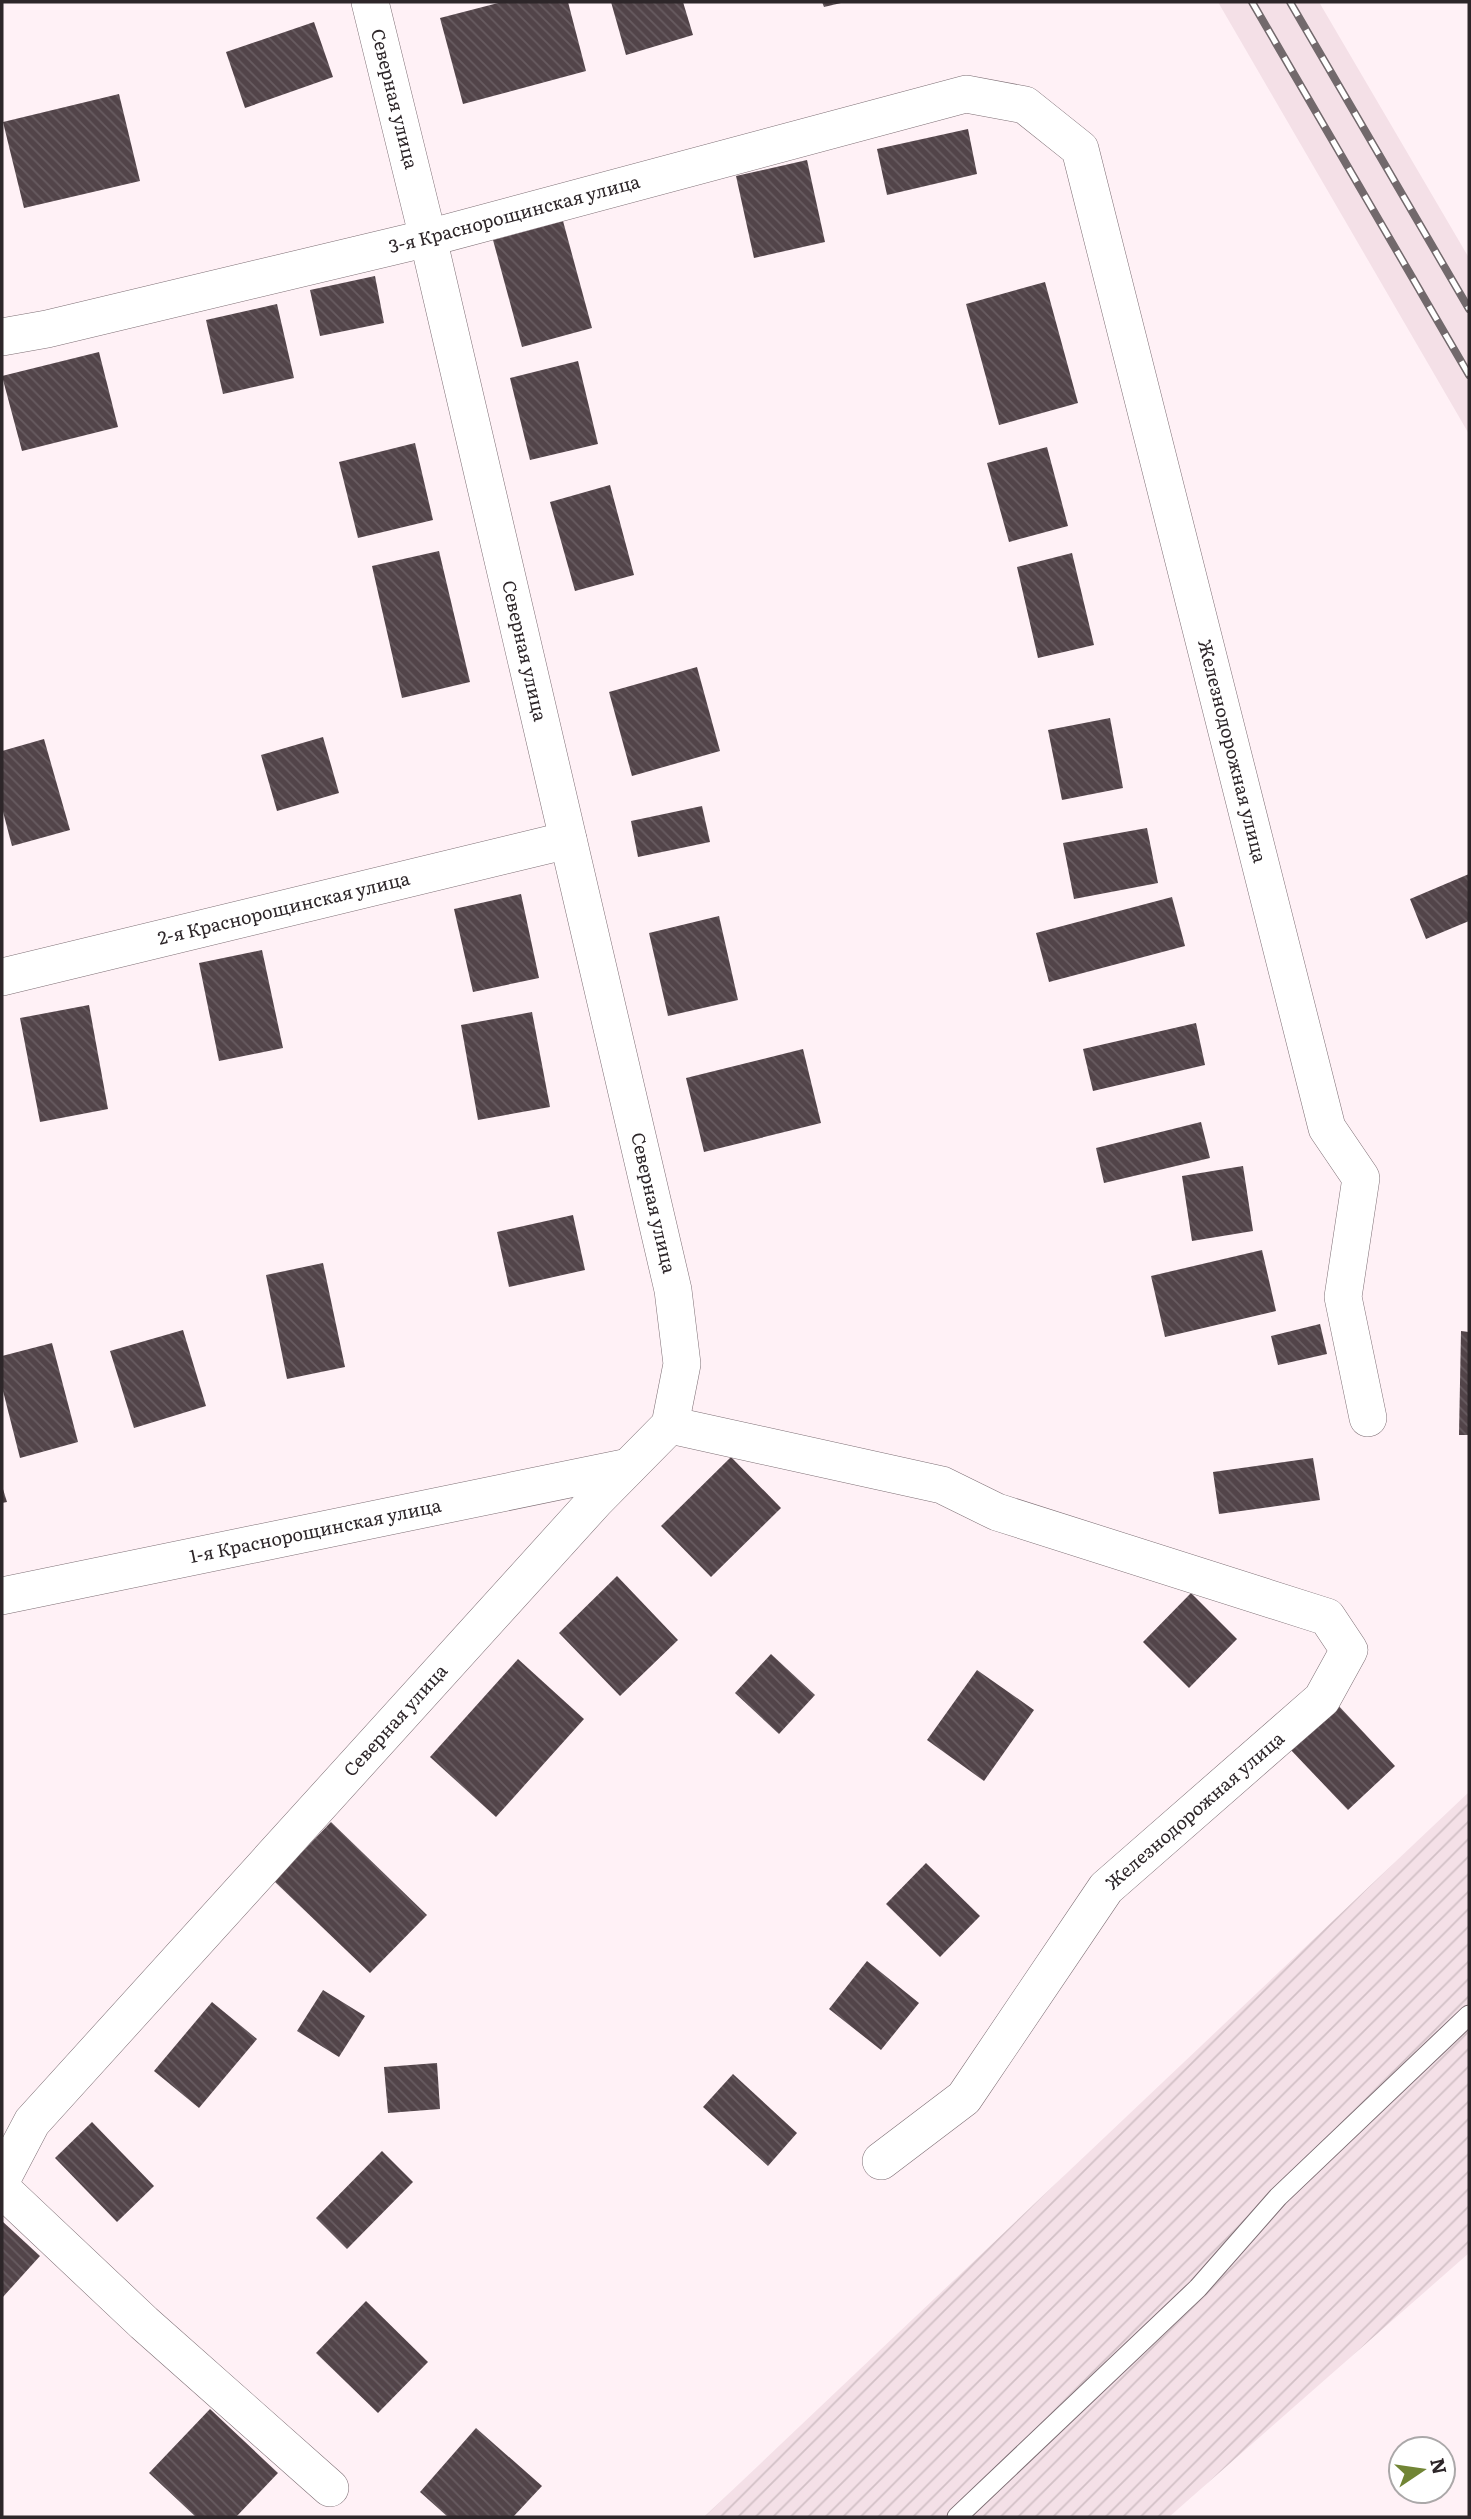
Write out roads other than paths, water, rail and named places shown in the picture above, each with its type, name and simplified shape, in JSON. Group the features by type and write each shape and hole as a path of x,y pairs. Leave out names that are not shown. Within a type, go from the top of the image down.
{"street":[{"name":"Северная улица","path":"2,2179 11,2135 32,2122 585,1511 670,1425 682,1364 673,1290 428,238 370,2"},
{"name":"3-я Краснорощинская улица","path":"2,337 47,329 428,238 965,94 1025,105"},
{"name":"Железнодорожная улица","path":"1025,105 1080,149 1327,1128 1361,1178 1343,1297 1368,1418"},
{"name":"2-я Краснорощинская улица","path":"2,977 568,840"},
{"name":"Железнодорожная улица","path":"670,1425 942,1485 997,1512 1327,1617 1349,1650 1322,1699 1106,1888 964,2098 881,2161"},
{"name":"1-я Краснорощинская улица","path":"2,1596 628,1466"},
{"path":"2,2189 144,2323 330,2488"}],"lane":[{"path":"957,2517 1198,2288 1278,2197 1468,2020"}],"railway":[{"path":"1252,2 1469,375"},
{"path":"1290,2 1469,309"}]}
